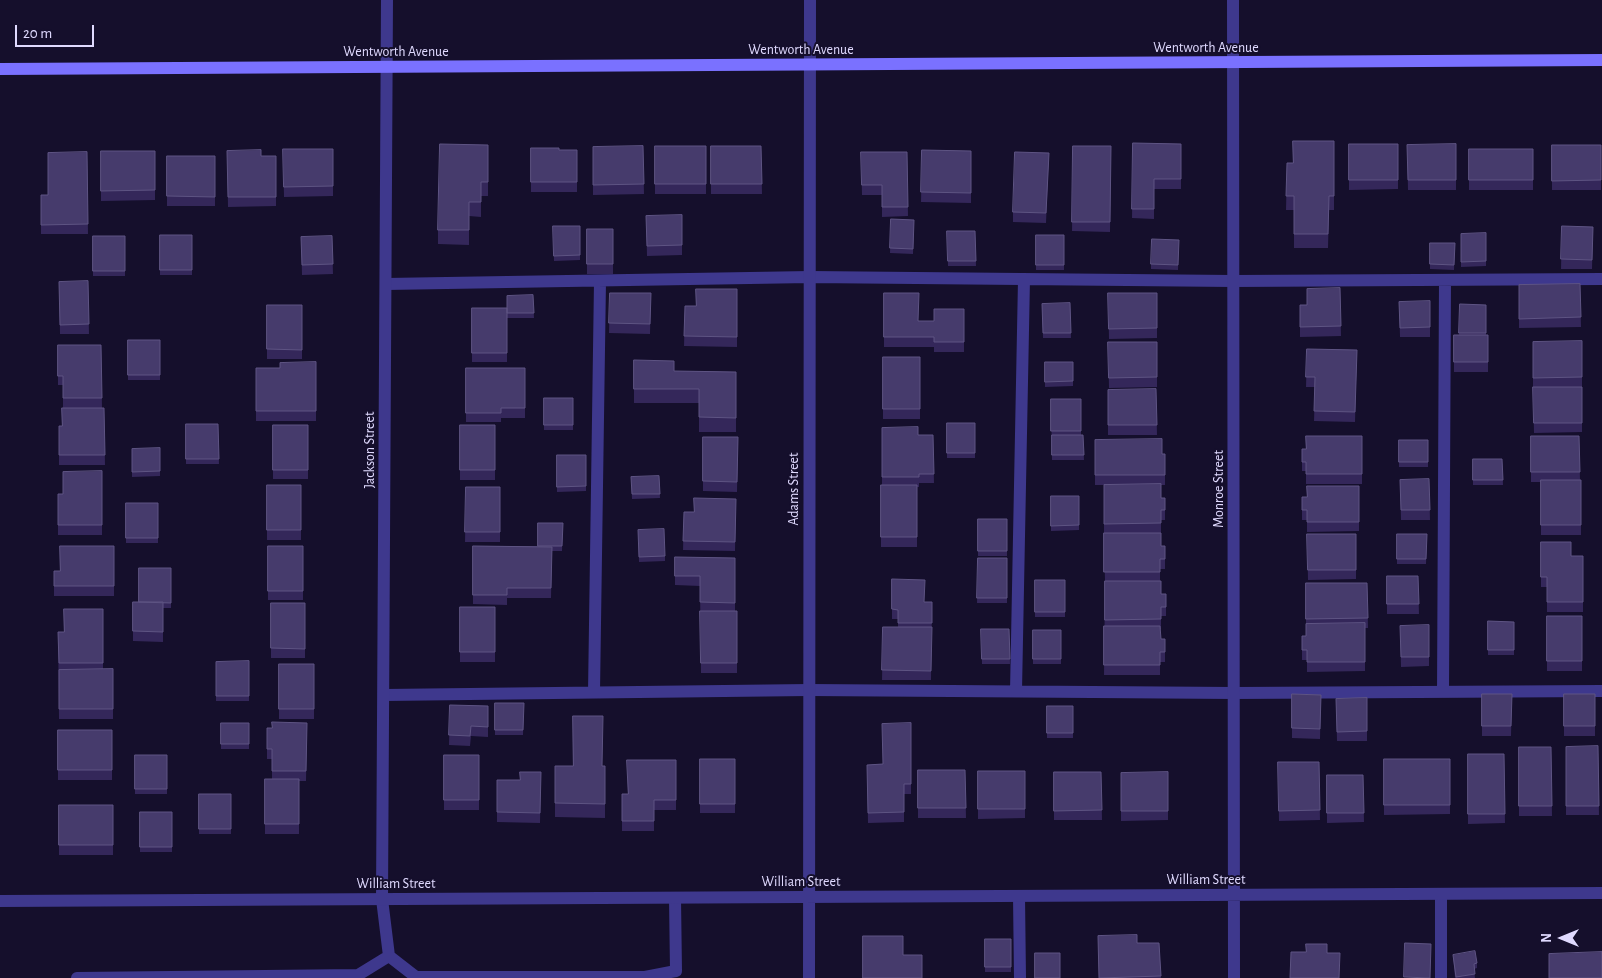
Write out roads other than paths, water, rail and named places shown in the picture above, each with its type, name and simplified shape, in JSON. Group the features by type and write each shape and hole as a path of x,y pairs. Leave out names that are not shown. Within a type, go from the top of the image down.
{"street":[{"name":"Jackson Street","path":"387,0 382,899 389,956"},
{"name":"Adams Street","path":"809,978 810,0"},
{"name":"Monroe Street","path":"1233,0 1234,978"},
{"name":"Wentworth Avenue","path":"0,70 1602,60"},
{"path":"386,284 810,277 1233,281 1602,279"},
{"path":"1016,692 1024,280"},
{"path":"1444,692 1445,280"},
{"path":"594,692 600,281"},
{"path":"384,695 808,690 1234,693 1602,691"},
{"name":"William Street","path":"0,901 1602,893"},
{"path":"1441,894 1441,978"},
{"path":"1019,896 1020,978"},
{"path":"78,978 358,975 389,956 416,977 645,977 676,971 675,898"}]}
